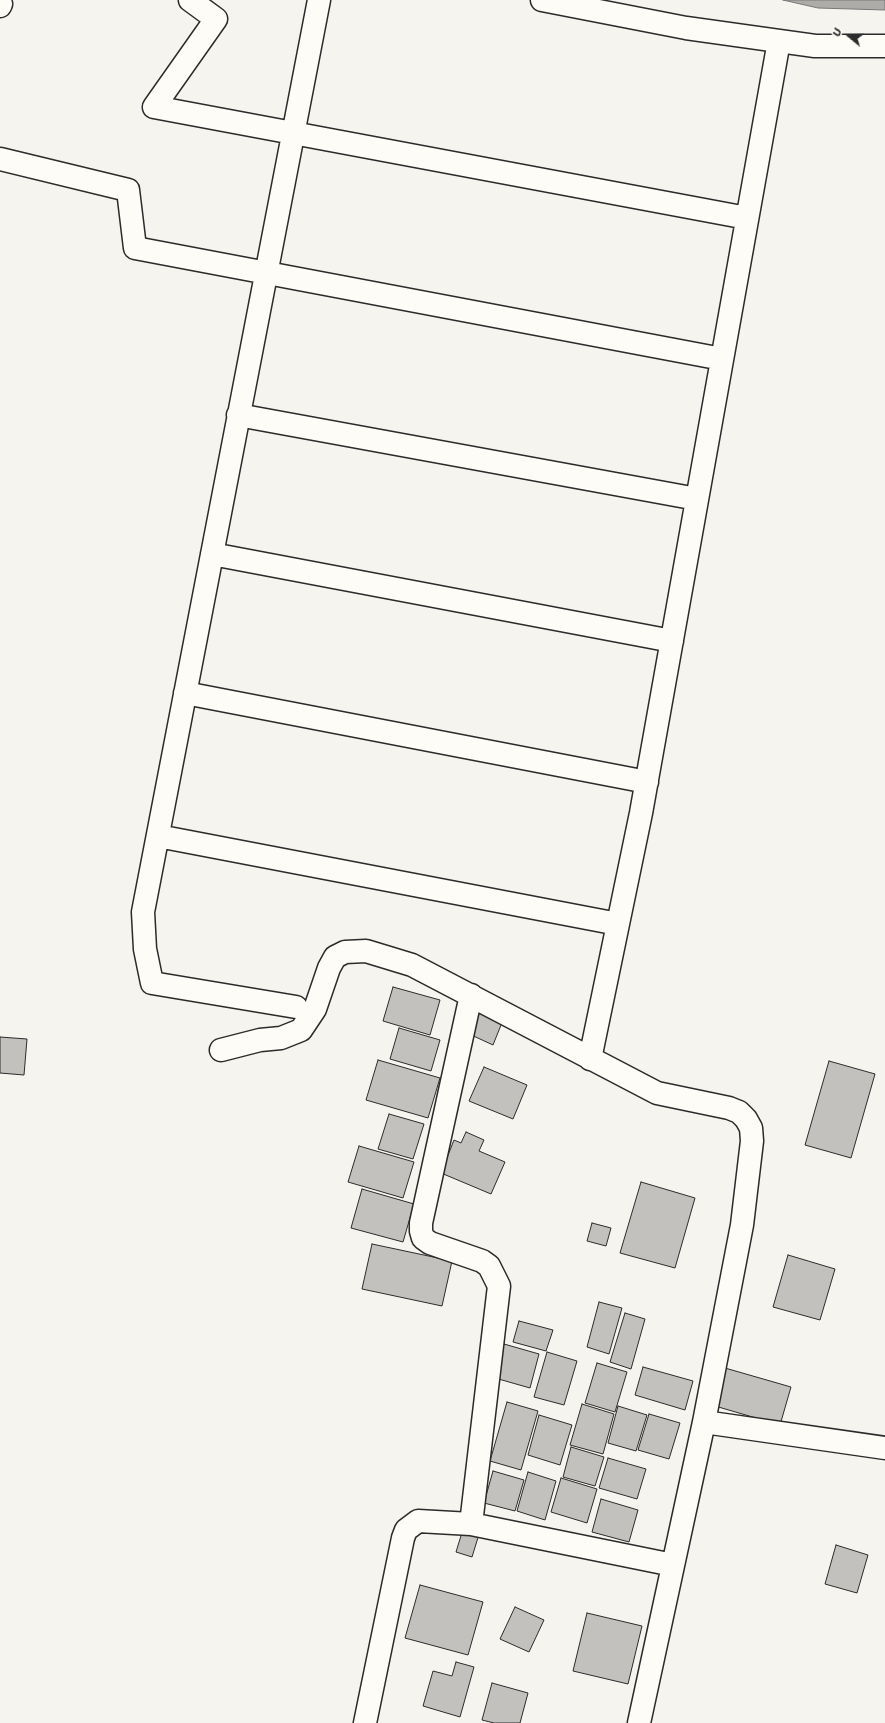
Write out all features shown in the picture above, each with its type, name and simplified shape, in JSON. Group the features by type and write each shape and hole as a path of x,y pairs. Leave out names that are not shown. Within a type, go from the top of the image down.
{"street":[{"path":"190,0 216,19 154,106 747,218"},
{"path":"296,1007 152,983 145,949 143,912 292,133 319,0"},
{"path":"542,0 686,28 815,46 885,46"},
{"path":"590,1059 647,782 779,41"},
{"path":"0,159 128,190 135,248 265,274 722,358"},
{"path":"238,415 697,499"},
{"path":"212,554 672,641"},
{"path":"185,693 647,782"},
{"path":"158,836 618,924"},
{"path":"221,1050 260,1040 281,1038 301,1030 315,1008 329,968 335,957 345,952 366,951 412,965 657,1093 729,1108 739,1112 751,1128 752,1141 742,1225 704,1422 639,1723"},
{"path":"471,995 421,1223 423,1238 430,1243 482,1261 489,1266 499,1286 471,1524"},
{"path":"704,1422 885,1448"},
{"path":"365,1723 403,1538 406,1530 418,1521 471,1524 673,1565"}],"shaded area":[{"path":"783,0 885,0 885,10 818,8"}],"building":[{"path":"393,987 440,1000 430,1035 383,1021"},
{"path":"477,1009 503,1020 493,1045 467,1033"},
{"path":"399,1028 440,1040 431,1071 390,1059"},
{"path":"0,1037 27,1039 24,1075 0,1073"},
{"path":"378,1060 440,1078 428,1118 366,1100"},
{"path":"829,1061 875,1074 851,1158 805,1145"},
{"path":"484,1067 527,1085 513,1119 469,1101"},
{"path":"389,1114 424,1124 413,1159 378,1149"},
{"path":"466,1132 484,1140 479,1151 505,1162 491,1194 441,1173 454,1140 461,1143"},
{"path":"359,1146 414,1162 403,1198 348,1182"},
{"path":"641,1182 695,1198 675,1268 620,1253"},
{"path":"362,1189 414,1204 403,1242 351,1228"},
{"path":"592,1223 611,1228 606,1246 587,1241"},
{"path":"372,1244 452,1261 442,1306 362,1289"},
{"path":"788,1255 835,1269 820,1320 773,1307"},
{"path":"599,1302 622,1308 609,1354 587,1347"},
{"path":"625,1313 645,1319 631,1369 610,1362"},
{"path":"519,1321 553,1330 546,1351 513,1342"},
{"path":"504,1344 539,1354 530,1388 495,1378"},
{"path":"547,1352 577,1361 564,1405 534,1397"},
{"path":"597,1363 627,1372 615,1412 585,1403"},
{"path":"643,1367 693,1381 685,1410 635,1395"},
{"path":"725,1368 791,1387 780,1425 715,1406"},
{"path":"507,1402 538,1411 521,1470 490,1461"},
{"path":"582,1404 614,1414 603,1454 570,1445"},
{"path":"618,1406 647,1415 636,1451 608,1443"},
{"path":"649,1414 680,1423 669,1459 638,1450"},
{"path":"539,1415 572,1425 560,1465 528,1455"},
{"path":"571,1447 604,1457 595,1486 563,1477"},
{"path":"608,1458 646,1469 637,1499 599,1488"},
{"path":"493,1471 524,1480 515,1511 484,1503"},
{"path":"528,1472 556,1481 545,1520 517,1511"},
{"path":"561,1478 597,1489 587,1523 551,1512"},
{"path":"601,1499 638,1510 629,1542 592,1532"},
{"path":"464,1526 480,1531 472,1557 456,1552"},
{"path":"836,1545 868,1555 857,1593 825,1584"},
{"path":"420,1585 483,1602 468,1655 405,1638"},
{"path":"515,1607 544,1620 529,1652 500,1639"},
{"path":"587,1613 642,1626 628,1684 573,1671"},
{"path":"456,1662 474,1667 460,1717 423,1706 433,1671 452,1676"},
{"path":"492,1683 528,1693 520,1723 494,1723 482,1720"}]}
